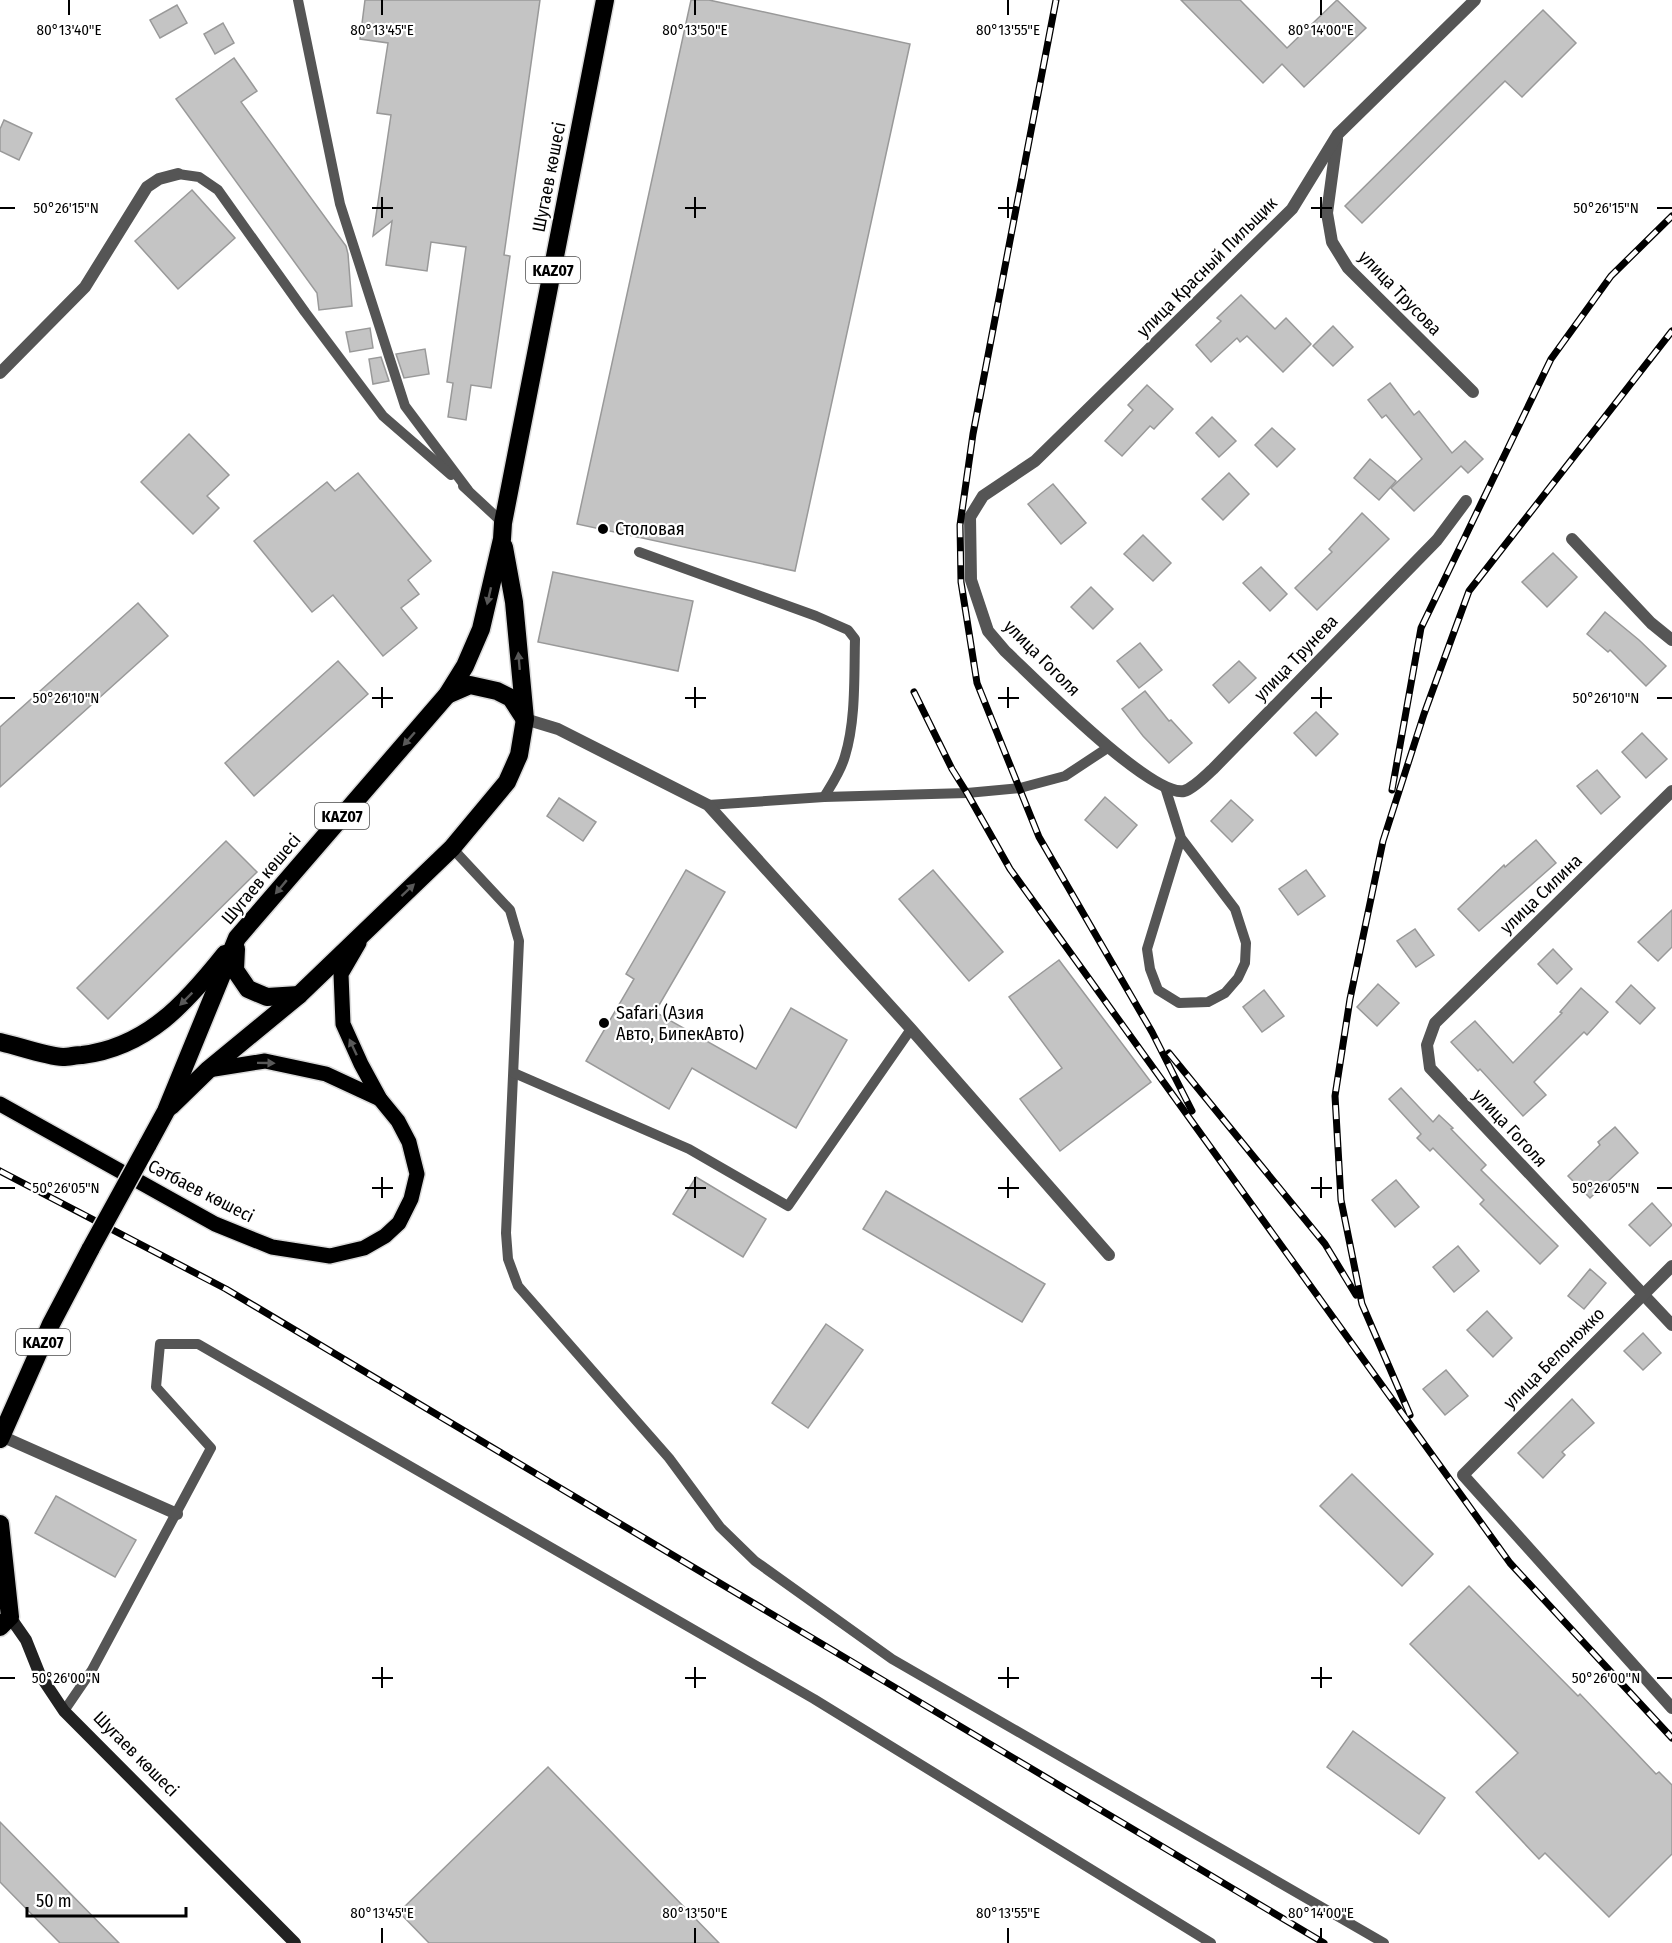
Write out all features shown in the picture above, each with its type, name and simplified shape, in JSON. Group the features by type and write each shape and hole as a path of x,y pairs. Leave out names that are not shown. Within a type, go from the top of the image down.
{"highway":[{"name":"Шугаев көшесі","path":"0,1438 51,1324 166,1111 237,938 447,695 465,666 481,629 503,531 605,0"},
{"name":"Шугаев көшесі","path":"299,995 452,848 507,782 519,755 525,719 514,602 503,531"},
{"path":"447,695 470,686 497,691 511,698 525,719"},
{"path":"237,938 235,970 248,988 267,997 299,995"},
{"path":"0,1042 63,1057 100,1052 135,1039 163,1022 192,993 237,938"},
{"name":"KAZ07","path":"208,1070 299,995"},
{"name":"Шугаев көшесі","path":"166,1111 208,1070"},
{"name":"Шугаев көшесі","path":"0,1524 5,1622"}],"main road":[{"name":"Сәтбаев көшесі","path":"0,1104 215,1224 272,1247 330,1256 364,1248 386,1236 399,1223 411,1199 417,1174 409,1142 398,1120 380,1099 343,1024 341,974 366,930"},
{"name":"Сәтбаев көшесі","path":"208,1070 265,1061 326,1074 380,1099"},
{"name":"Шугаев көшесі","path":"5,1622 26,1640 40,1675 64,1711 296,1943"}],"street":[{"name":"улица Красный Пильщик","path":"970,551 970,518 983,496 1035,461 1292,209 1338,134 1475,0"},
{"name":"улица Трусова","path":"1338,134 1327,213 1332,242 1348,268 1473,392"},
{"path":"0,374 85,287 147,186 159,179 178,174"},
{"name":"улица Трунева","path":"1166,787 1183,791 1213,769 1437,540 1466,501"},
{"path":"1572,539 1651,623 1672,640"},
{"name":"улица Гоголя","path":"970,551 971,580 988,632 1005,651 1109,747 1132,767 1166,787"},
{"path":"525,719 558,729 708,805 1109,1255"},
{"name":"улица Силина","path":"1435,1023 1672,791"},
{"name":"улица Гоголя","path":"1435,1023 1427,1045 1430,1068 1672,1325"},
{"name":"улица Белоножко","path":"1672,1266 1463,1476 1672,1708"},
{"path":"0,1438 177,1514"}],"lane":[{"path":"298,0 340,204 405,406 468,490 503,531"},
{"path":"178,174 199,177 218,190 383,416 468,490"},
{"path":"639,552 816,616 848,630 855,639 853,706 846,754 838,774 824,797"},
{"path":"708,805 824,797 967,793 1020,788 1065,777 1109,747"},
{"path":"1166,787 1181,838 1235,909 1246,943 1245,963 1238,978 1225,993 1208,1002 1179,1003 1158,990 1150,969 1147,949 1181,838"},
{"path":"452,848 510,910 519,941 507,1233 508,1259 518,1286 669,1458 720,1527 755,1561 892,1659 1384,1943"},
{"path":"514,1073 689,1149 788,1206 910,1029"},
{"path":"64,1711 92,1670 212,1448 156,1387 160,1344 198,1344 814,1699 1211,1943"}],"building":[{"path":"365,0 540,0 504,255 510,256 491,388 471,385 466,420 448,417 453,383 447,382 466,247 431,242 427,271 386,265 392,221 373,236 391,115 377,113 388,43 360,39"},
{"path":"691,0 709,0 910,44 795,571 577,524"},
{"path":"1181,0 1240,0 1287,48 1337,0 1366,28 1304,87 1282,64 1263,83"},
{"path":"177,5 187,23 160,38 150,20"},
{"path":"1543,10 1576,43 1522,97 1505,81 1362,223 1345,206"},
{"path":"223,23 234,43 215,54 204,34"},
{"path":"234,58 257,91 241,102 346,246 352,306 319,310 317,293 176,99"},
{"path":"4,120 32,133 19,160 0,151 0,129"},
{"path":"192,190 235,238 178,289 135,241"},
{"path":"1241,295 1275,329 1286,318 1311,344 1283,372 1247,336 1240,342 1237,338 1211,362 1196,345 1221,321 1217,318"},
{"path":"1333,326 1353,347 1333,366 1313,346"},
{"path":"370,328 373,348 350,352 346,332"},
{"path":"425,349 429,374 404,378 396,354"},
{"path":"381,357 389,381 373,384 369,359"},
{"path":"1390,383 1414,415 1419,411 1452,453 1465,441 1483,459 1468,473 1461,466 1414,511 1391,488 1422,459 1386,415 1382,418 1368,400"},
{"path":"1147,385 1173,409 1154,429 1150,426 1122,456 1105,441 1133,410 1128,405"},
{"path":"1212,417 1236,441 1219,457 1196,433"},
{"path":"1272,428 1295,449 1277,467 1255,445"},
{"path":"189,434 229,475 207,496 219,508 193,534 141,482"},
{"path":"1370,459 1396,481 1379,500 1354,478"},
{"path":"358,473 431,561 408,580 419,594 401,608 417,628 383,656 333,595 312,612 254,541 327,482 335,491"},
{"path":"1229,473 1249,494 1223,520 1202,499"},
{"path":"1053,484 1086,523 1061,544 1028,504"},
{"path":"1362,513 1389,539 1317,610 1295,588 1332,552 1329,549"},
{"path":"1143,535 1171,563 1153,581 1124,554"},
{"path":"1553,553 1577,577 1547,607 1522,582"},
{"path":"1261,567 1287,594 1270,611 1243,583"},
{"path":"553,572 693,601 678,671 538,642"},
{"path":"1091,587 1113,609 1093,629 1071,607"},
{"path":"138,603 168,636 0,787 0,727"},
{"path":"1605,612 1666,666 1646,686 1610,650 1608,652 1587,634"},
{"path":"1140,643 1162,670 1139,688 1117,661"},
{"path":"338,661 368,694 254,796 225,763"},
{"path":"1239,661 1256,678 1229,703 1213,685"},
{"path":"1145,691 1169,721 1171,720 1192,743 1169,763 1143,736 1122,709"},
{"path":"1316,712 1338,734 1316,756 1294,733"},
{"path":"1642,733 1667,759 1646,778 1622,752"},
{"path":"1597,770 1620,797 1601,814 1577,786"},
{"path":"1105,797 1137,825 1117,848 1085,820"},
{"path":"559,798 596,822 583,841 547,816"},
{"path":"1231,800 1253,820 1232,842 1211,821"},
{"path":"1536,840 1556,863 1479,931 1458,909 1504,865 1505,867"},
{"path":"226,841 257,872 108,1019 77,988"},
{"path":"686,870 725,892 655,1012 756,1069 791,1008 847,1040 796,1128 692,1068 669,1109 586,1061 634,979 626,974"},
{"path":"933,870 1003,952 969,981 899,899"},
{"path":"1306,870 1325,896 1298,915 1279,889"},
{"path":"1672,910 1672,947 1658,961 1638,942"},
{"path":"1415,929 1434,955 1416,967 1397,941"},
{"path":"1553,949 1572,969 1557,984 1538,964"},
{"path":"1059,960 1151,1082 1060,1151 1020,1099 1062,1068 1009,997"},
{"path":"1378,984 1399,1003 1377,1026 1357,1007"},
{"path":"1631,985 1655,1008 1640,1024 1616,1002"},
{"path":"1581,988 1608,1012 1587,1035 1584,1032 1534,1082 1546,1095 1523,1116 1480,1069 1478,1071 1451,1042 1475,1021 1513,1063 1562,1013 1560,1012"},
{"path":"1264,990 1284,1016 1262,1032 1243,1007"},
{"path":"1401,1088 1433,1122 1439,1115 1453,1128 1451,1129 1486,1165 1481,1170 1558,1246 1540,1264 1480,1204 1484,1200 1433,1148 1430,1151 1417,1138 1421,1134 1389,1099"},
{"path":"1615,1127 1638,1153 1590,1198 1568,1176 1600,1145 1598,1142"},
{"path":"696,1177 766,1219 743,1257 673,1214"},
{"path":"1396,1180 1419,1207 1395,1227 1372,1200"},
{"path":"886,1191 1045,1284 1022,1322 863,1229"},
{"path":"1652,1203 1672,1225 1650,1246 1629,1225"},
{"path":"1458,1246 1479,1271 1454,1292 1433,1267"},
{"path":"1590,1269 1606,1283 1584,1309 1568,1296"},
{"path":"1487,1311 1512,1338 1493,1357 1467,1330"},
{"path":"826,1324 863,1350 808,1428 772,1403"},
{"path":"1643,1333 1661,1353 1643,1370 1624,1351"},
{"path":"1446,1370 1468,1396 1445,1415 1423,1389"},
{"path":"1572,1399 1594,1423 1562,1452 1565,1455 1543,1478 1518,1453"},
{"path":"1352,1474 1433,1554 1402,1586 1320,1506"},
{"path":"56,1496 136,1540 115,1577 35,1533"},
{"path":"1469,1586 1578,1696 1580,1694 1656,1774 1659,1772 1672,1785 1672,1854 1609,1917 1545,1853 1539,1859 1476,1792 1518,1753 1410,1644"},
{"path":"1353,1731 1445,1798 1419,1834 1327,1767"},
{"path":"548,1767 719,1943 429,1943 399,1912"},
{"path":"0,1822 119,1943 60,1943 0,1882"}],"railway":[{"path":"1056,0 973,434 960,525 961,582 977,683 1039,837 1152,1032 1192,1111"},
{"path":"1392,790 1421,628 1551,359 1611,276 1672,216"},
{"path":"1410,1415 1362,1304 1341,1200 1335,1096 1350,999 1383,841 1424,714 1469,591 1672,331"},
{"path":"914,692 952,769 1010,869 1510,1563 1672,1738"},
{"path":"1169,1053 1325,1244 1356,1295"},
{"path":"0,1171 226,1289 1324,1943"}],"place":[{"name":"Столовая","path":"603,529"},
{"name":"Safari (Азия Авто, БипекАвто)","path":"604,1023"}]}
